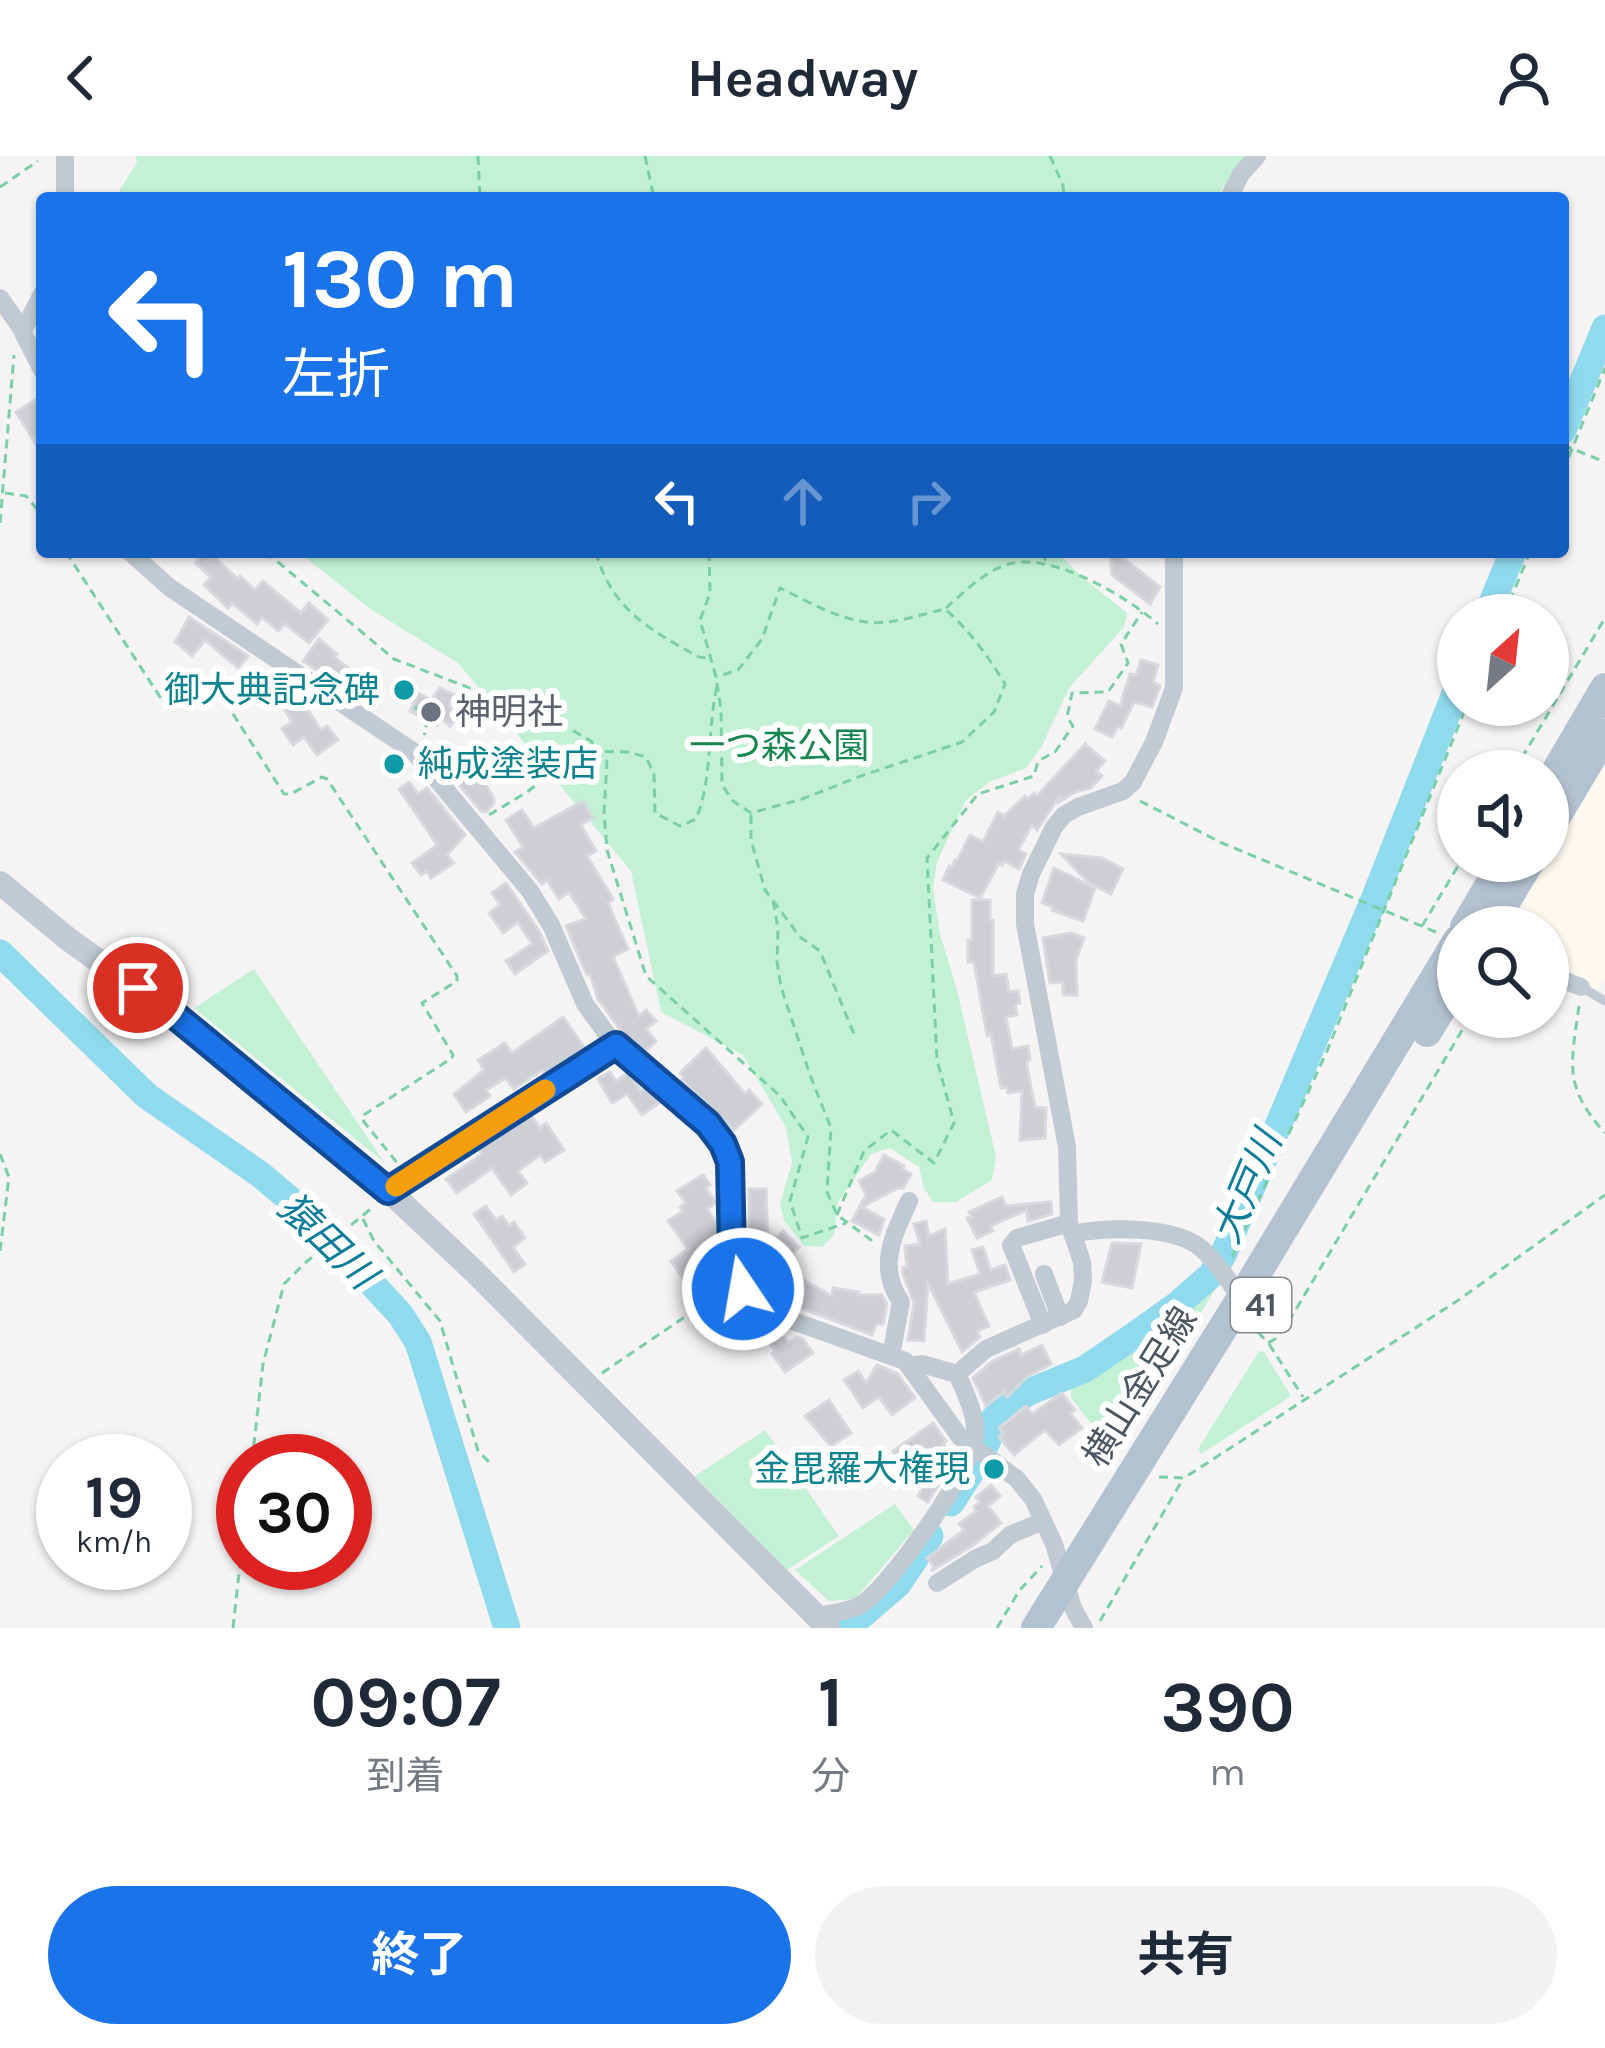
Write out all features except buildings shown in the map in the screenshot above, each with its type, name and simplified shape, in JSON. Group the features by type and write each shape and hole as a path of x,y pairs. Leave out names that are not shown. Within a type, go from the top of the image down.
{"main road":[{"path":"1569,750 1605,688"},
{"path":"1569,795 1605,734"},
{"name":"横山金足線","path":"1036,1628 1073,1604 1169,1477 1437,970"},
{"name":"横山金足線","path":"1073,1604 1254,1320 1437,1016"}],"street":[{"path":"65,156 65,192"},
{"path":"1231,192 1257,156"},
{"path":"0,298 36,358"},
{"path":"23,331 36,306"},
{"path":"137,558 169,587 414,752 530,891 551,925 585,1004 616,1045 695,1112 723,1144 730,1162 732,1257 743,1289 754,1303 778,1316 910,1366 960,1437 994,1459 1033,1499 1073,1604"},
{"path":"957,1374 986,1349 1074,1310 1079,1301 1081,1255 1071,1228 1067,1147 1025,924 1025,894 1054,826 1078,807 1123,791 1133,782 1154,742 1174,688 1174,558"},
{"path":"0,883 68,939 172,1013 388,1191 476,1273 824,1623 860,1606 883,1583 908,1554 964,1467 976,1429 957,1374"},
{"path":"1569,982 1581,987"},
{"path":"388,1191 616,1045"},
{"path":"891,1355 901,1302 888,1273 893,1237 909,1202"},
{"path":"1052,1321 1011,1245 1017,1238 1071,1228 1177,1236 1199,1246 1254,1320"},
{"path":"1043,1274 1052,1321"},
{"path":"910,1366 922,1364 957,1374"},
{"path":"937,1583 993,1551 1010,1535 1043,1521"}],"lane":[{"path":"1581,987 1605,1001"}],"path":[{"path":"478,156 480,192"},
{"path":"645,156 653,192"},
{"path":"1050,156 1064,192"},
{"path":"0,187 38,161"},
{"path":"0,523 14,354 23,331"},
{"path":"1569,442 1605,368"},
{"path":"1569,447 1605,462"},
{"path":"3,493 26,496 36,508"},
{"path":"70,558 162,700 171,703 208,682 214,684 284,794 327,779 457,976 457,981 422,1003 452,1058 362,1116 391,1157 412,1176"},
{"path":"273,558 394,659 507,700 591,742 608,762 607,850 646,976 780,1096 808,1137 790,1201 802,1238 846,1223"},
{"path":"598,558 602,575 628,612 699,657 711,658"},
{"path":"709,558 710,593 700,620 721,709 722,785 733,801 751,813 802,800 962,742 994,712 1004,684 976,642 945,609"},
{"path":"1045,558 1047,566"},
{"path":"1513,594 1528,558"},
{"path":"716,677 738,670 762,639 780,588 863,622 894,621 945,609 996,569 1013,562 1078,573 1113,592 1174,639"},
{"path":"837,1215 864,1151 891,1130 934,1162 954,1124 937,1060 927,858 978,794 1034,776 1038,761 1055,752 1073,726 1067,717 1072,693 1108,692 1128,663 1121,644 1142,612"},
{"path":"1526,750 1605,618"},
{"path":"474,824 590,751 628,752 646,758 654,774 655,813 680,826 696,819 704,799 717,684"},
{"path":"411,701 428,728 425,732"},
{"path":"1221,1274 1239,1246 1307,1095 1458,726"},
{"path":"1123,791 1222,843 1437,930"},
{"path":"751,813 752,840 765,890 800,937 820,951 856,1039"},
{"path":"1422,926 1448,882"},
{"path":"773,901 781,987 831,1127 827,1192 837,1215 871,1240 878,1270 890,1286"},
{"path":"1581,987 1571,1067 1575,1091 1605,1132"},
{"path":"1254,1320 1276,1340 1457,1038"},
{"path":"0,1154 9,1178 0,1251"},
{"path":"998,1628 1032,1575 1073,1604 1169,1477 1460,1299 1605,1196"},
{"path":"255,1434 263,1364 284,1284 362,1218 374,1241 440,1321 478,1451 489,1462"},
{"path":"586,1384 740,1280"},
{"path":"1254,1320 1304,1398"},
{"path":"232,1628 237,1590"}],"shaded area":[{"path":"1605,765 1605,978 1598,990 1569,974 1569,906 1519,906 1534,882 1569,882 1569,824"}],"green space":[{"path":"135,156 1246,156 1220,192 120,192 137,162"},
{"name":"一つ森公園","path":"306,558 1063,558 1127,613 1124,627 1069,688 1041,748 1026,768 989,782 966,800 937,862 933,888 940,934 996,1157 992,1180 956,1202 933,1202 919,1167 890,1148 871,1154 838,1202 834,1235 822,1247 804,1246 784,1220 780,1204 792,1163 786,1127 743,1055 661,1012 631,871 458,663 372,610"},
{"path":"254,969 384,1162 194,1008"},
{"path":"1213,1284 1218,1285 1118,1447 1111,1448 1071,1398 1071,1389"},
{"path":"1259,1351 1291,1396 1201,1454 1198,1449"},
{"path":"765,1430 839,1536 787,1570 695,1476"},
{"path":"895,1504 914,1530 855,1599 829,1601 795,1570"}],"waterway":[{"name":"大戸川","path":"1569,415 1605,328"},
{"name":"大戸川","path":"1496,594 1511,558"},
{"name":"大戸川","path":"951,1503 975,1466 1001,1409 1085,1369 1177,1305 1211,1275 1375,897 1442,726"},
{"name":"猿田川","path":"0,953 147,1096 261,1175 307,1214 400,1314 418,1342 507,1628"},
{"name":"大戸川","path":"847,1628 898,1584 930,1536"}],"slow traffic":[{"path":"396,1186 545,1090"}],"place":[{"name":"御大典記念碑","path":"404,690"},
{"name":"神明社","path":"431,712"},
{"name":"純成塗装店","path":"394,764"},
{"name":"金毘羅大権現","path":"994,1469"}],"route":[{"path":"138,988 388,1191 616,1045 681,1099 723,1144 730,1162 732,1257 743,1289"}]}
